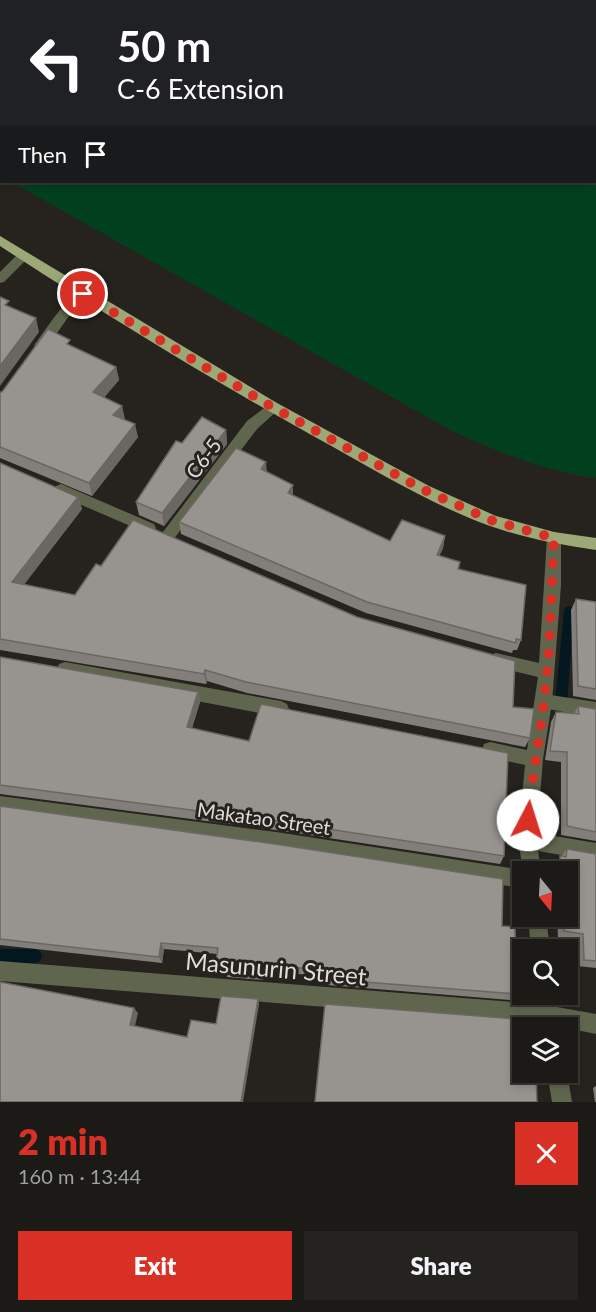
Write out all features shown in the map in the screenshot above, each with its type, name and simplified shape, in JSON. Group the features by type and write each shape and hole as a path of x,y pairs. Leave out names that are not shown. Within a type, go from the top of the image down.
{"main road":[{"path":"0,240 83,294 102,303 272,407 424,490 493,521 554,538 596,544"}],"street":[{"path":"0,279 23,256"},
{"path":"28,362 65,313 83,294"},
{"name":"C6-5","path":"42,482 174,538 252,425 272,407"},
{"path":"530,861 526,840 534,759 544,702 553,585 554,538"},
{"path":"483,656 546,672"},
{"path":"47,666 141,681 292,712"},
{"path":"544,702 596,710"},
{"path":"476,748 534,759"},
{"name":"Makatao Street","path":"0,804 276,841 512,877"},
{"path":"526,840 596,852"},
{"name":"Masunurin Street","path":"0,971 512,1019"},
{"name":"Masunurin Street","path":"578,1023 596,1024"},
{"path":"559,1083 562,1102"}],"green space":[{"path":"14,183 596,183 596,478 559,471 522,460 452,431"}],"building":[{"path":"0,297 9,301 5,305 36,318 0,366"},
{"path":"48,329 70,340 67,344 116,367 93,392 122,406 113,415 135,424 89,483 0,447 0,392"},
{"path":"202,417 226,430 162,513 136,502 176,441 182,443"},
{"path":"236,448 266,462 261,469 293,485 288,493 390,541 402,520 445,536 437,555 460,562 458,569 526,585 521,640 516,639 516,643 367,602 179,522"},
{"path":"0,463 78,497 12,582 75,595 96,564 101,566 133,520 357,617 515,661 513,707 534,709 530,738 246,682 205,670 204,674 0,639"},
{"path":"576,599 596,602 596,689 578,686"},
{"path":"0,657 198,692 187,727 249,741 261,704 508,753 504,856 276,821 0,785"},
{"path":"578,706 596,709 596,832 567,826 567,752 550,751 556,712 579,714"},
{"path":"0,806 275,844 503,879 502,926 515,927 515,939 512,939 512,994 327,979 328,972 265,963 262,974 226,971 227,964 216,962 218,948 161,943 159,957 0,939"},
{"path":"567,849 596,854 596,961 584,960 583,934 564,931 564,927 578,927 578,861 560,861 560,856 566,857"},
{"path":"0,982 134,1008 130,1025 187,1037 191,1020 216,1024 221,996 258,999 241,1102 0,1102"},
{"path":"325,1004 512,1019 512,1083 536,1083 537,1102 315,1102"}],"waterway":[{"path":"561,703 569,611"},
{"path":"0,956 35,956"}],"route":[{"path":"83,294 102,303 272,407 424,490 493,521 554,538 553,585 544,702 534,759 528,820"}]}
